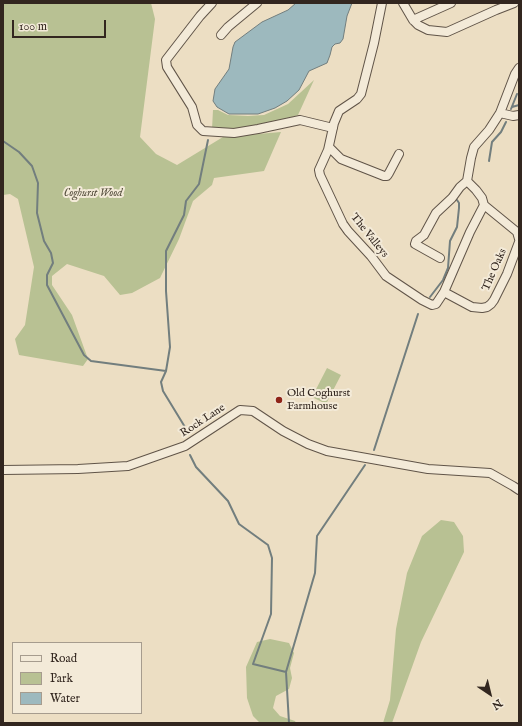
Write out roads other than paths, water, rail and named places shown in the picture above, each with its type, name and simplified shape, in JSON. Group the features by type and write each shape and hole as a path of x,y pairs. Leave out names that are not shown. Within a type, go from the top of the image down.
{"street":[{"path":"212,3 166,60 167,67 172,76 190,102 197,125 203,131 234,132 258,129 300,120 332,128"},
{"path":"221,35 228,27 257,3"},
{"name":"The Valleys","path":"382,3 361,94 357,99 339,111 332,128 329,147 319,170 320,175 343,224 386,276 432,305 436,304 444,292"},
{"path":"404,3 413,20 428,30 447,32 514,3"},
{"path":"413,20 451,3"},
{"path":"440,258 415,244 416,241 424,235 436,213 452,198 460,186 467,181 474,147 489,130 500,113 515,74 519,68"},
{"path":"500,113 513,116 519,115"},
{"path":"329,147 341,159 384,176 387,176 399,154"},
{"path":"444,292 470,232 484,205 482,198 467,181"},
{"name":"The Oaks","path":"444,292 472,307 487,307 494,300 519,240 517,232 484,205"},
{"name":"Rock Lane","path":"3,470 78,469 128,466 185,446 240,410 253,411 283,431 308,444 327,451 428,469 490,473 519,490"}],"water":[{"path":"296,3 352,3 347,16 343,39 340,43 335,44 332,47 327,63 309,71 299,90 287,101 275,108 258,114 229,114 217,107 213,101 215,89 229,69 235,42 262,22 288,10"}],"waterway":[{"path":"511,109 517,94"},
{"path":"512,107 519,105"},
{"path":"489,161 492,142 501,132 506,122"},
{"path":"188,432 163,391 161,382 166,371 170,347 166,291 166,251 184,215 186,201 199,184 208,140"},
{"path":"3,141 19,152 32,166 38,183 37,213 44,241 51,253 53,263 47,275 47,285 84,355 91,361 166,371"},
{"path":"430,297 443,280 448,268 450,241 457,227 459,208 459,203 457,200"},
{"path":"374,450 418,314"},
{"path":"190,455 196,467 228,501 239,524 268,545 272,558 271,614 253,664 286,672"},
{"path":"289,723 286,672 315,573 317,536 365,465"}],"place":[{"name":"Old Coghurst Farmhouse","path":"279,400"}],"park label":[{"name":"Coghurst Wood","path":"93,194"}]}
